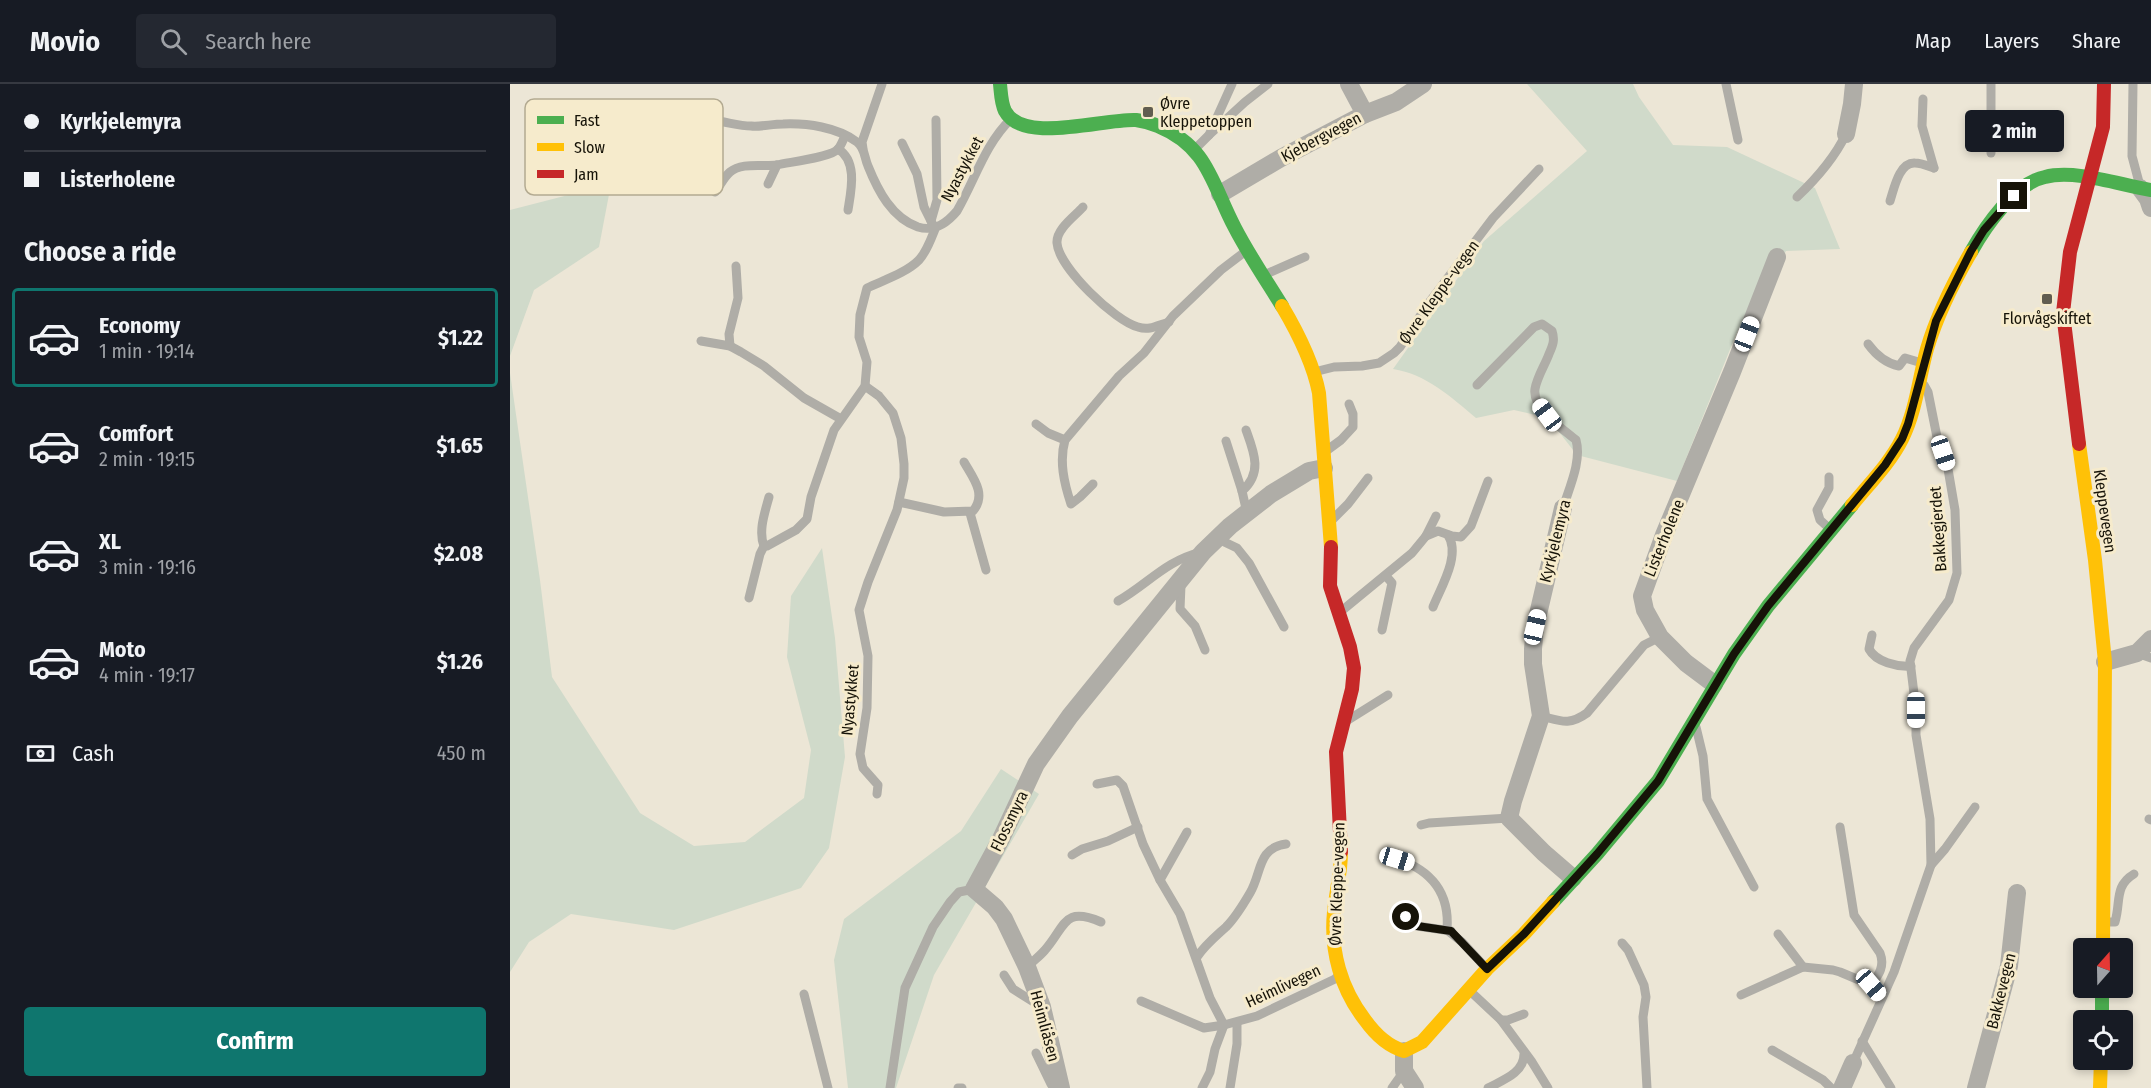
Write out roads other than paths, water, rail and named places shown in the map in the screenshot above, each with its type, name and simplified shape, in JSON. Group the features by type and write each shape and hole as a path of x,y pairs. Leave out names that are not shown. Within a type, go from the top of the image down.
{"street":[{"path":"1000,84 1003,108 1011,119"},
{"path":"1349,84 1365,114"},
{"name":"Kjebergvegen","path":"1220,194 1281,158 1365,114 1396,102 1424,84"},
{"path":"1846,134 1854,84"},
{"name":"Kleppevegen","path":"2103,938 2105,662 2095,561 2069,374 2063,313 2070,252 2103,127 2104,84"},
{"name":"Øvre Kleppe-vegen","path":"1011,119 1024,126 1041,128 1137,120 1158,126 1195,149 1220,194 1233,226 1299,337 1314,372 1322,417 1331,544 1330,584 1354,670 1350,698 1336,753 1341,859 1333,935 1334,951 1340,974 1359,1014 1382,1040 1394,1049 1404,1051"},
{"path":"1415,1088 1404,1071 1404,1051 1422,1042 1468,989 1524,934 1604,846 1658,781 1714,684 1768,606 1875,477 1902,439 1915,403 1936,321 1971,251 1998,213 2014,196 2043,177 2059,175 2146,189 2151,208"},
{"name":"Listerholene","path":"1714,684 1686,663 1660,638 1645,610 1642,596 1664,535 1778,257"},
{"name":"Flossmyra","path":"974,889 1036,764 1070,716 1185,574 1216,538 1246,513 1324,460"},
{"name":"Kyrkjelemyra","path":"1509,818 1541,716 1533,664 1535,627 1563,508"},
{"path":"2105,662 2144,655 2151,639"},
{"path":"1509,818 1573,878"},
{"name":"Heimliåsen","path":"974,889 995,907 1004,919 1027,967 1042,1007 1061,1087"},
{"name":"Bakkevegen","path":"1977,1088 2009,966 2017,894"},
{"path":"1842,1088 1853,1063"},
{"path":"2100,1088 2101,1070"}],"lane":[{"path":"882,84 862,142 870,170 893,211 902,220 920,228 933,225"},
{"path":"1209,135 1232,84"},
{"path":"1195,149 1245,102 1268,84"},
{"path":"1726,84 1738,140"},
{"path":"1990,84 1991,153"},
{"path":"2133,84 2132,156 2146,189"},
{"path":"1890,201 1901,173 1908,164 1916,163 1934,168 1922,126 1923,99"},
{"name":"Nyastykket","path":"933,225 951,218 957,211 981,162 1002,128 1011,119"},
{"name":"Nyastykket","path":"877,794 878,786 862,768 860,754 867,708 868,656 859,610 894,519 904,478 904,464 896,420 887,405 865,386 867,362 859,338 860,315 867,288 907,269 919,260 925,251 933,225 937,200 936,120"},
{"path":"723,123 752,126 782,123 814,125 856,141 863,149"},
{"path":"1797,198 1838,152 1846,134"},
{"path":"723,180 728,173 744,166 777,165 825,156 838,149 844,136"},
{"name":"Nyastykket","path":"902,143 916,174 924,207 933,225"},
{"path":"838,149 844,153 850,163 851,190 848,210"},
{"path":"768,184 777,165"},
{"name":"Øvre Kleppe-vegen","path":"1314,372 1334,367 1379,363 1394,353 1493,218 1539,169"},
{"path":"1083,207 1063,228 1058,238 1057,243 1065,264 1091,293 1131,325 1148,328 1169,322"},
{"path":"1093,484 1071,504 1064,481 1062,450 1065,440 1119,376 1144,353 1169,322 1221,270 1247,250"},
{"path":"1263,275 1305,257"},
{"path":"730,346 729,334 738,298 735,266"},
{"name":"Kyrkjelemyra","path":"1477,386 1530,330 1538,325 1546,326 1552,331 1554,338 1535,394 1547,415 1576,440 1574,468 1563,508"},
{"path":"701,341 730,346 764,366 804,398 841,419"},
{"path":"1868,344 1883,360 1894,365 1899,366 1905,358 1924,364"},
{"name":"Bakkegjerdet","path":"1920,382 1928,393 1932,419 1948,469 1955,510 1958,573 1949,600 1914,648 1911,666 1916,710 1916,735 1930,819 1931,865"},
{"path":"764,546 796,530 807,519 824,453 834,430 865,386"},
{"path":"1324,460 1353,427 1353,414 1349,404"},
{"path":"1036,424 1048,433 1065,440"},
{"path":"1242,491 1253,479 1255,471 1246,430"},
{"path":"1226,441 1242,491 1246,513"},
{"path":"898,502 944,512 970,513 976,509 979,491 964,462"},
{"path":"1829,477 1829,488 1817,510 1820,520 1830,530"},
{"path":"1329,522 1348,504 1368,478"},
{"path":"1426,536 1438,531 1461,537 1471,526 1488,480"},
{"path":"749,598 764,546 762,527 769,497"},
{"path":"970,513 986,570"},
{"path":"1337,614 1344,611 1368,588 1386,576 1412,553 1426,536 1436,516"},
{"path":"1433,607 1452,555 1452,540 1448,535"},
{"path":"1216,538 1237,548 1249,563 1284,627"},
{"name":"Flossmyra","path":"1118,601 1171,563 1203,552"},
{"name":"Flossmyra","path":"1185,574 1179,595 1180,609 1195,627 1205,650"},
{"path":"1382,630 1392,583 1386,576"},
{"path":"1872,635 1869,649 1875,656 1899,666 1911,666"},
{"path":"1541,716 1576,722 1587,713 1644,645 1660,638"},
{"path":"1343,722 1389,695"},
{"path":"1692,724 1695,726 1704,756 1707,800 1754,887"},
{"path":"1097,784 1117,780 1120,782 1143,844 1180,914 1210,998 1224,1025 1210,1072 1202,1088"},
{"path":"1853,1063 1894,972 1931,865 1975,807"},
{"path":"1421,825 1509,818"},
{"path":"1072,855 1138,826"},
{"path":"1840,827 1854,915 1883,960 1879,974 1871,985"},
{"path":"1160,880 1186,832"},
{"path":"1197,957 1211,940 1227,927 1251,891 1263,857 1275,846 1286,844"},
{"path":"1397,859 1417,866 1438,888 1446,911 1447,930 1451,931 1487,969"},
{"path":"2104,922 2115,922 2120,889 2127,878 2134,874"},
{"path":"890,1088 905,988 933,927 950,902 959,892 974,889"},
{"path":"1027,967 1045,950 1064,923 1073,916 1085,915 1101,922"},
{"path":"1406,917 1417,926 1451,931"},
{"path":"1778,934 1803,967"},
{"path":"1622,943 1628,950 1644,985 1646,997 1643,1017 1647,1088"},
{"path":"1741,995 1803,967 1833,970 1871,985 1881,997"},
{"name":"Heimlivegen","path":"1141,1001 1204,1028 1237,1023 1292,1000 1335,979 1340,974"},
{"path":"1004,975 1013,989 1042,1007"},
{"path":"1468,989 1501,1020 1548,1088"},
{"path":"804,994 828,1088"},
{"path":"1501,1020 1524,1014"},
{"name":"Heimlivegen","path":"1230,1088 1237,1044 1237,1023"},
{"path":"1863,1041 1891,1088"},
{"path":"1772,1050 1823,1080 1831,1088"},
{"name":"Heimliåsen","path":"1036,1053 1053,1087 1061,1087"},
{"path":"1488,1088 1517,1072 1524,1062 1524,1054"},
{"path":"1392,1088 1404,1071"}],"place":[{"name":"Øvre Kleppetoppen","path":"1148,112"},
{"name":"Florvågskiftet","path":"2047,299"}]}
